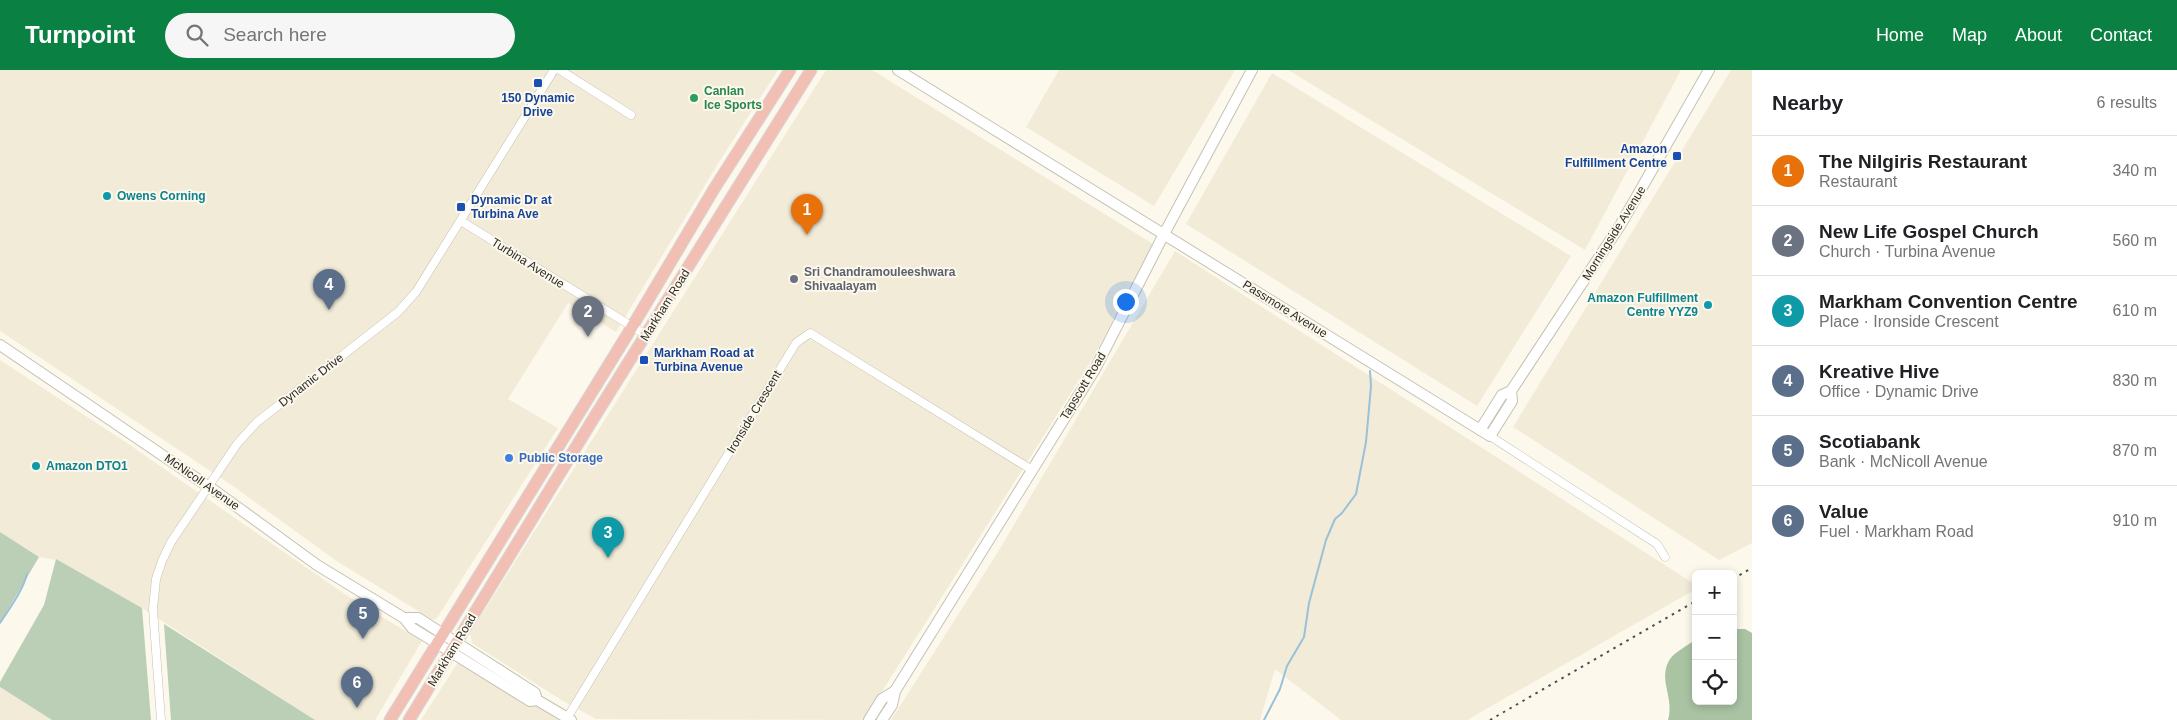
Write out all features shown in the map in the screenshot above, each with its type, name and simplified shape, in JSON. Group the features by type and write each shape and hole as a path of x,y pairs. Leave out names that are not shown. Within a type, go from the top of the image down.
{"main road":[{"name":"Markham Road","path":"390,720 632,327 708,198 790,70"},
{"name":"Markham Road","path":"409,720 812,70"}],"street":[{"name":"Dynamic Drive","path":"161,720 153,627 156,580 171,542 238,444 258,422 398,312 422,284 554,70"},
{"path":"560,70 631,115"},
{"name":"Passmore Avenue","path":"898,70 1490,436 1656,544 1665,557"},
{"name":"Tapscott Road","path":"882,720 892,705 895,692 1095,369 1164,234 1252,70"},
{"name":"Morningside Avenue","path":"1480,430 1502,395 1511,391 1621,224 1709,70"},
{"name":"Turbina Avenue","path":"461,221 646,335"},
{"name":"Ironside Crescent","path":"569,719 796,343 810,333 1032,470"},
{"name":"McNicoll Avenue","path":"0,345 209,486 317,565 404,618 412,628 440,638 457,641 535,693 537,700"},
{"name":"Morningside Avenue","path":"1490,436 1512,401 1511,391"},
{"name":"McNicoll Avenue","path":"440,638 450,652 530,701 537,700 569,719"},
{"name":"Tapscott Road","path":"869,720 882,699 895,692"}],"shaded area":[{"path":"0,70 778,70 719,162 616,332 568,303 508,399 558,428 437,618 433,620 338,562 233,486 0,331"},
{"path":"826,70 872,70 1153,244 1093,358 864,720 596,719 563,701 472,643 470,633"},
{"path":"1059,70 1235,70 1154,206 1026,127"},
{"path":"1288,70 1681,70 1585,250"},
{"path":"1731,70 1752,70 1752,543 1719,560 1513,427"},
{"path":"1272,73 1571,256 1477,406 1186,224"},
{"path":"1175,251 1692,582 1692,591 1467,720 1341,720 1275,669 1260,720 891,720 998,552"},
{"path":"0,360 127,443 346,595 422,641 375,720 315,720 142,608 56,560 39,557 0,532"},
{"path":"462,663 559,720 421,720 457,664"},
{"path":"0,687 52,720 0,720"}],"green space":[{"path":"0,532 39,557 0,623"},
{"path":"56,559 142,608 151,720 52,720 0,687 0,682 44,605"},
{"path":"164,624 315,720 171,720"},
{"path":"1737,629 1745,629 1752,633 1752,720 1668,720 1670,712 1665,674 1666,666 1670,659 1692,642 1692,705 1737,705"}],"waterway":[{"path":"1264,720 1280,689 1287,666 1304,637 1309,603 1326,540 1335,519 1342,513 1356,494 1366,442 1371,386 1370,371"},
{"path":"0,623 19,593 27,574"}],"railway":[{"path":"1737,577 1752,568"},
{"path":"1490,720 1692,603"}],"place":[{"name":"150 Dynamic Drive","path":"538,83"},
{"name":"Canlan Ice Sports","path":"694,98"},
{"name":"Amazon Fulfillment Centre","path":"1677,156"},
{"name":"Owens Corning","path":"107,196"},
{"name":"Dynamic Dr at Turbina Ave","path":"461,207"},
{"name":"The Nilgiris Restaurant","path":"807,235"},
{"name":"Sri Chandramouleeshwara Shivaalayam","path":"794,279"},
{"name":"Amazon Fulfillment Centre YYZ9","path":"1708,305"},
{"name":"Kreative Hive","path":"329,310"},
{"name":"New Life Gospel Church","path":"588,337"},
{"name":"Markham Road at Turbina Avenue","path":"644,360"},
{"name":"Public Storage","path":"509,458"},
{"name":"Amazon DTO1","path":"36,466"},
{"name":"Markham Convention Centre","path":"608,558"},
{"name":"Scotiabank","path":"363,639"},
{"name":"Value","path":"357,708"}]}
